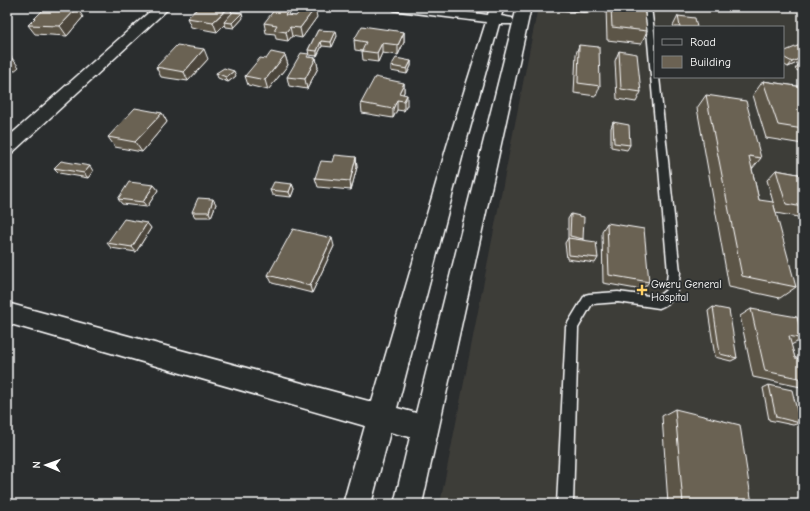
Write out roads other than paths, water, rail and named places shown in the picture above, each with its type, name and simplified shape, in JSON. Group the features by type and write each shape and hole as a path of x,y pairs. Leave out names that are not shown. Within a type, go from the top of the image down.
{"street":[{"path":"7,148 163,7"},
{"path":"399,7 522,15 408,504"},
{"path":"357,504 456,146 495,13"},
{"path":"7,313 425,428"}],"lane":[{"path":"648,7 654,67"},
{"path":"565,504 572,327 589,299 618,297 659,303 672,293 674,272 655,78"}],"place":[{"name":"Gweru General Hospital","path":"642,290"}]}
